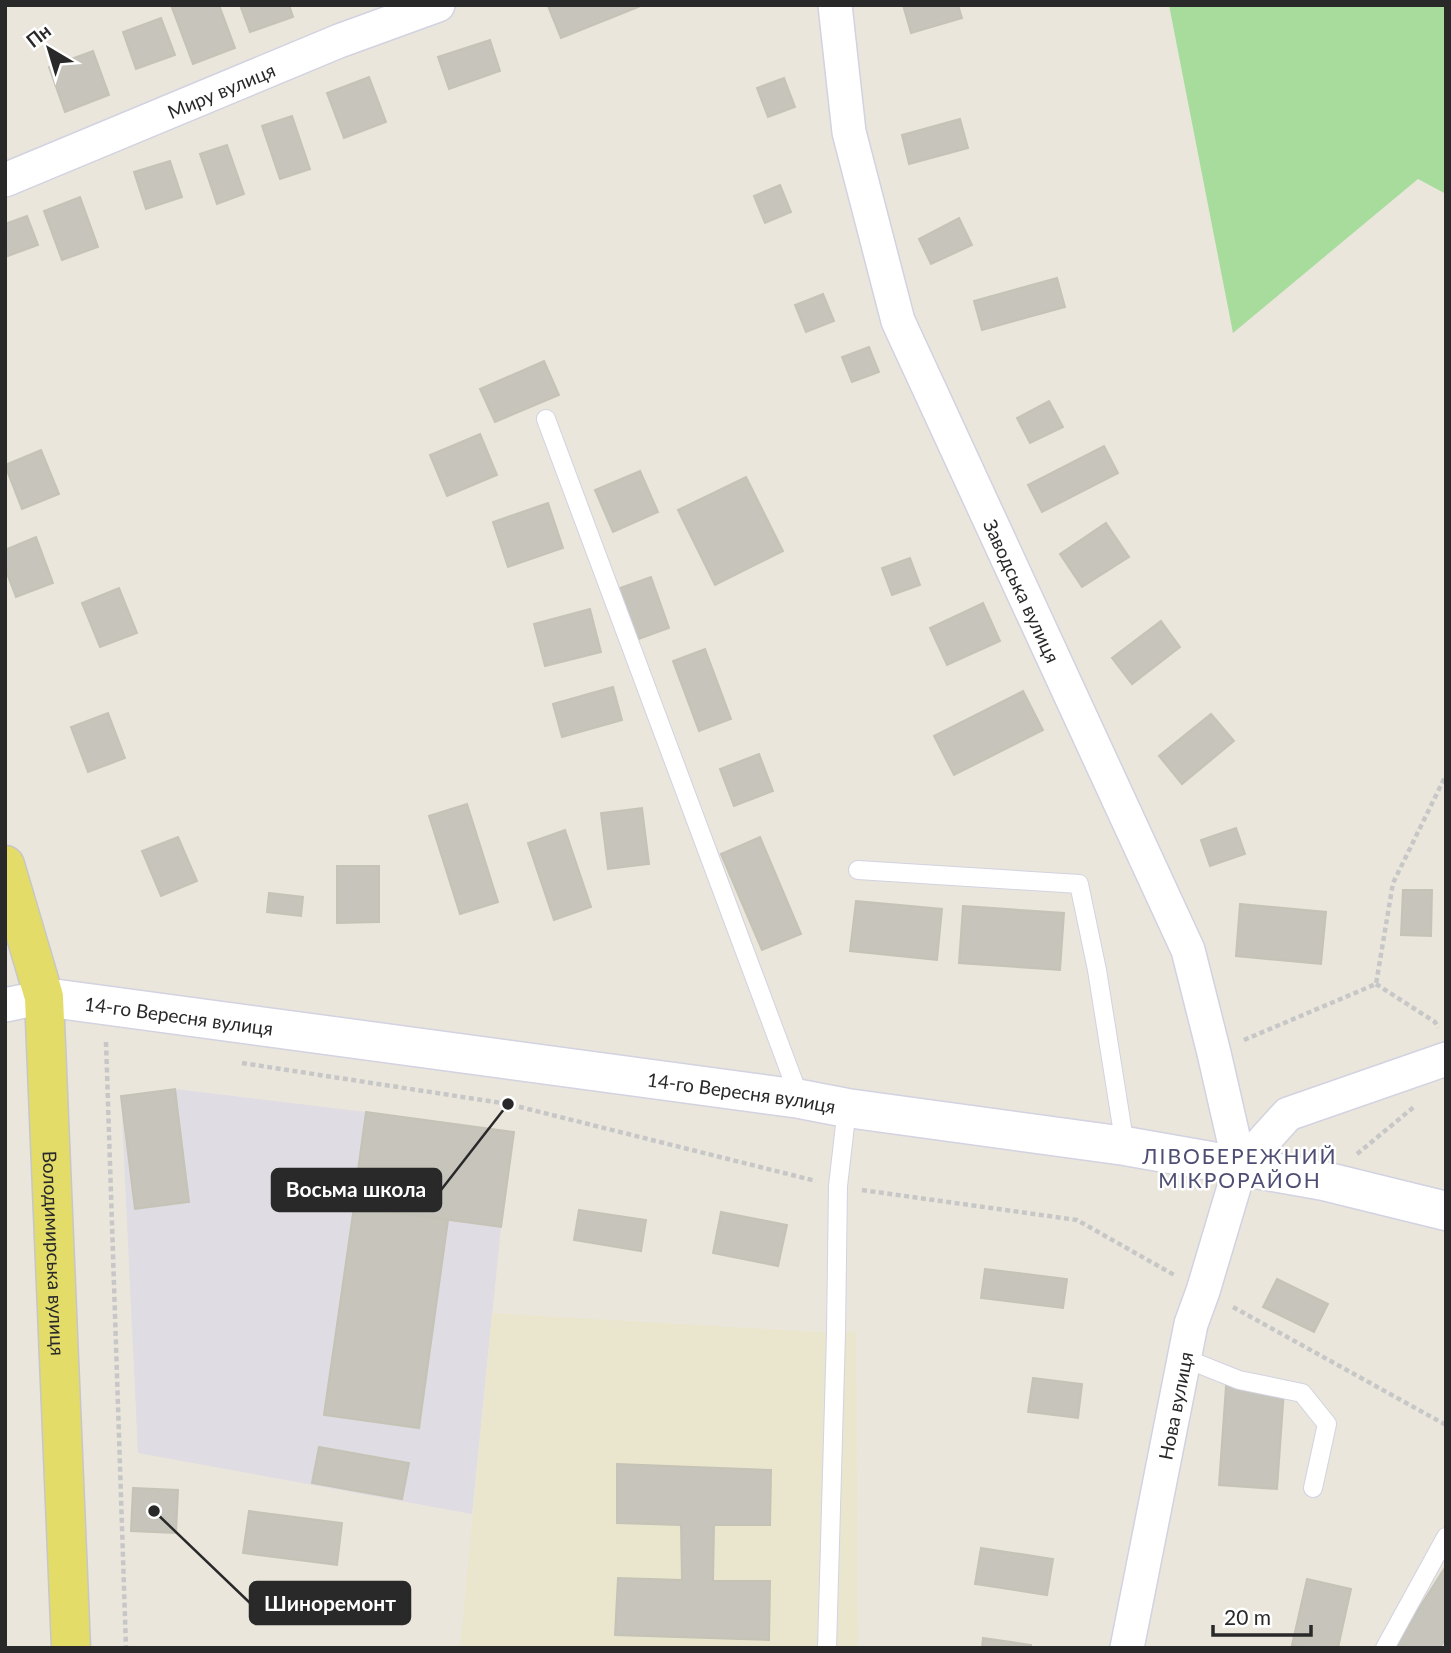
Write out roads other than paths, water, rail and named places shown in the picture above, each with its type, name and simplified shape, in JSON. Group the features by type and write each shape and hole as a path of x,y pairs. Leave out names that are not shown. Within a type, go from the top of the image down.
{"main road":[{"name":"Володимирська вулиця","path":"5,865 44,997 71,1648"},
{"name":"14-го Вересня вулиця","path":"44,997 800,1098 847,1108 1125,1146 1324,1181 1446,1210"}],"street":[{"name":"Миру вулиця","path":"5,180 339,41 438,5"},
{"name":"Заводська вулиця","path":"835,5 849,132 898,321 1188,950 1240,1167"},
{"name":"14-го Вересня вулиця","path":"5,1005 44,997"},
{"path":"1240,1167 1288,1114 1443,1045"},
{"name":"Нова вулиця","path":"1127,1648 1191,1324 1240,1167"}],"lane":[{"path":"546,419 800,1098"},
{"path":"858,870 1079,884 1097,970 1125,1146"},
{"path":"827,1648 838,1186 847,1108"},
{"path":"1184,1358 1239,1380 1302,1393 1327,1424 1313,1488"},
{"path":"1385,1648 1446,1537"}],"place":[{"name":"Восьма школа","path":"508,1104"},
{"name":"Шиноремонт","path":"154,1511"}],"district":[{"name":"ЛІВОБЕРЕЖНИЙ МІКРОРАЙОН","path":"1240,1167"}]}
